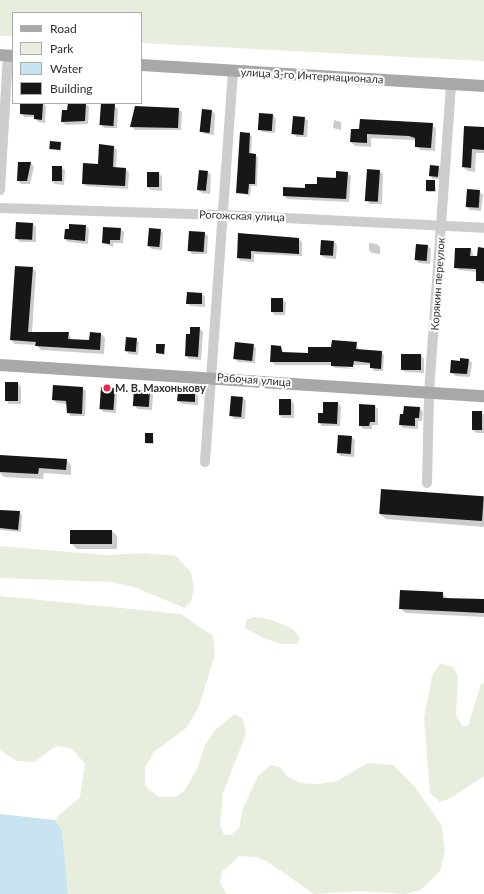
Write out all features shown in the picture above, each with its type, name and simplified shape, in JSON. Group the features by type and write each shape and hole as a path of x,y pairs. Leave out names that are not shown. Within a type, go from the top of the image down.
{"main road":[{"name":"улица 3-го Интернационала","path":"142,65 233,72 484,86"},
{"name":"Рабочая улица","path":"0,364 484,396"}],"street":[{"path":"0,190 7,55"},
{"path":"205,462 233,72"},
{"name":"Корякин переулок","path":"427,483 429,392 451,85"},
{"name":"Рогожская улица","path":"0,208 222,215 484,228"}],"green space":[{"path":"0,0 484,0 484,61 142,43 142,12 12,12 12,36 0,36"},
{"path":"0,546 106,555 144,553 176,556 191,572 194,589 191,602 184,608 137,588 112,582 0,578"},
{"path":"0,596 181,614 213,636 215,655 198,709 186,728 155,751 145,767 145,786 159,797 176,797 185,790 197,769 205,745 216,729 235,714 243,719 246,734 223,793 220,824 224,835 231,835 239,828 243,808 258,776 271,765 280,767 287,776 300,783 318,784 337,781 368,763 393,765 415,787 442,826 445,851 440,871 421,890 405,894 361,891 314,894 268,862 257,857 239,856 222,872 220,883 227,894 68,894 62,830 54,820 80,797 85,764 71,748 56,746 34,762 17,761 0,750"},
{"path":"254,617 269,619 293,629 300,638 297,644 281,644 261,637 245,628 246,620"},
{"path":"440,664 452,666 458,675 456,715 462,726 468,726 481,684 484,683 484,776 449,799 440,802 430,793 424,718 432,676"}],"water":[{"path":"0,814 54,820 62,830 68,894 0,894"}],"building":[{"path":"20,104 43,104 42,120 34,119 34,115 20,114"},
{"path":"68,104 86,104 85,121 61,122 62,110 67,110"},
{"path":"101,104 115,104 113,126 99,125"},
{"path":"135,106 179,108 178,128 130,127"},
{"path":"202,109 212,110 210,133 200,132"},
{"path":"259,113 273,114 272,131 258,130"},
{"path":"293,116 305,117 303,135 291,134"},
{"path":"360,119 433,123 431,148 415,147 415,138 409,136 367,134 367,143 350,142 351,129 359,129"},
{"path":"464,126 484,127 484,150 472,149 471,168 462,167"},
{"path":"240,132 250,133 249,153 256,154 255,184 249,184 248,194 236,193"},
{"path":"50,141 61,142 60,150 49,149"},
{"path":"99,144 114,146 113,167 126,168 125,186 82,184 83,163 98,164"},
{"path":"18,162 31,162 27,181 17,181"},
{"path":"430,165 439,166 438,177 429,176"},
{"path":"52,166 62,166 62,181 52,181"},
{"path":"367,169 380,170 378,202 365,201"},
{"path":"199,170 208,171 206,191 197,190"},
{"path":"336,171 348,172 346,199 283,196 283,187 305,188 305,184 317,184 317,177 336,178"},
{"path":"147,172 159,172 159,187 147,187"},
{"path":"426,180 435,180 435,191 426,191"},
{"path":"467,189 480,190 479,208 466,207"},
{"path":"16,222 33,223 32,240 15,239"},
{"path":"69,224 86,225 85,241 64,239 65,229 69,229"},
{"path":"103,227 121,228 120,240 110,240 110,244 102,243"},
{"path":"149,228 161,229 159,247 147,246"},
{"path":"189,231 205,232 204,252 188,251"},
{"path":"238,233 299,238 299,254 251,251 251,259 237,258"},
{"path":"321,240 334,241 333,256 320,255"},
{"path":"416,244 428,245 427,261 415,260"},
{"path":"478,247 484,248 484,281 476,281 476,269 454,268 455,248 471,248 470,256 477,256"},
{"path":"15,266 33,267 28,332 69,332 68,339 89,340 90,332 101,333 100,350 35,346 36,342 10,340"},
{"path":"187,292 202,293 202,304 186,304"},
{"path":"271,298 283,298 283,312 271,312"},
{"path":"190,327 200,327 198,357 185,356 186,334 190,334"},
{"path":"126,337 137,338 136,352 125,351"},
{"path":"332,340 357,342 356,349 382,351 381,369 370,368 370,363 354,361 353,367 331,366 331,362 270,362 271,345 281,346 282,352 308,353 308,347 331,347"},
{"path":"235,342 254,344 252,361 233,359"},
{"path":"156,344 165,344 164,354 156,353"},
{"path":"401,354 421,354 421,370 401,370"},
{"path":"460,358 469,359 467,374 450,373 451,360 460,361"},
{"path":"5,382 18,382 18,401 5,401"},
{"path":"53,385 83,387 82,414 67,413 66,401 52,400"},
{"path":"101,387 115,388 113,410 99,409"},
{"path":"134,389 150,390 149,407 133,406"},
{"path":"178,392 195,392 195,402 177,401"},
{"path":"231,396 243,397 241,417 229,416"},
{"path":"279,399 291,399 291,415 279,415"},
{"path":"323,402 338,402 337,424 318,423 318,413 323,413"},
{"path":"359,404 375,405 375,422 370,422 369,426 359,426"},
{"path":"404,406 420,407 419,418 415,418 415,426 399,425 400,414 403,414"},
{"path":"472,411 482,411 482,430 472,430"},
{"path":"145,433 153,433 153,443 145,443"},
{"path":"338,435 352,436 351,454 337,453"},
{"path":"0,455 67,459 66,470 39,468 38,474 0,472"},
{"path":"381,489 484,496 482,521 379,514"},
{"path":"0,510 20,511 18,530 0,528"},
{"path":"70,530 112,530 112,544 70,544"},
{"path":"400,590 443,592 443,598 484,599 484,613 399,609"}],"place":[{"name":"М. В. Махонькову","path":"107,388"}]}
